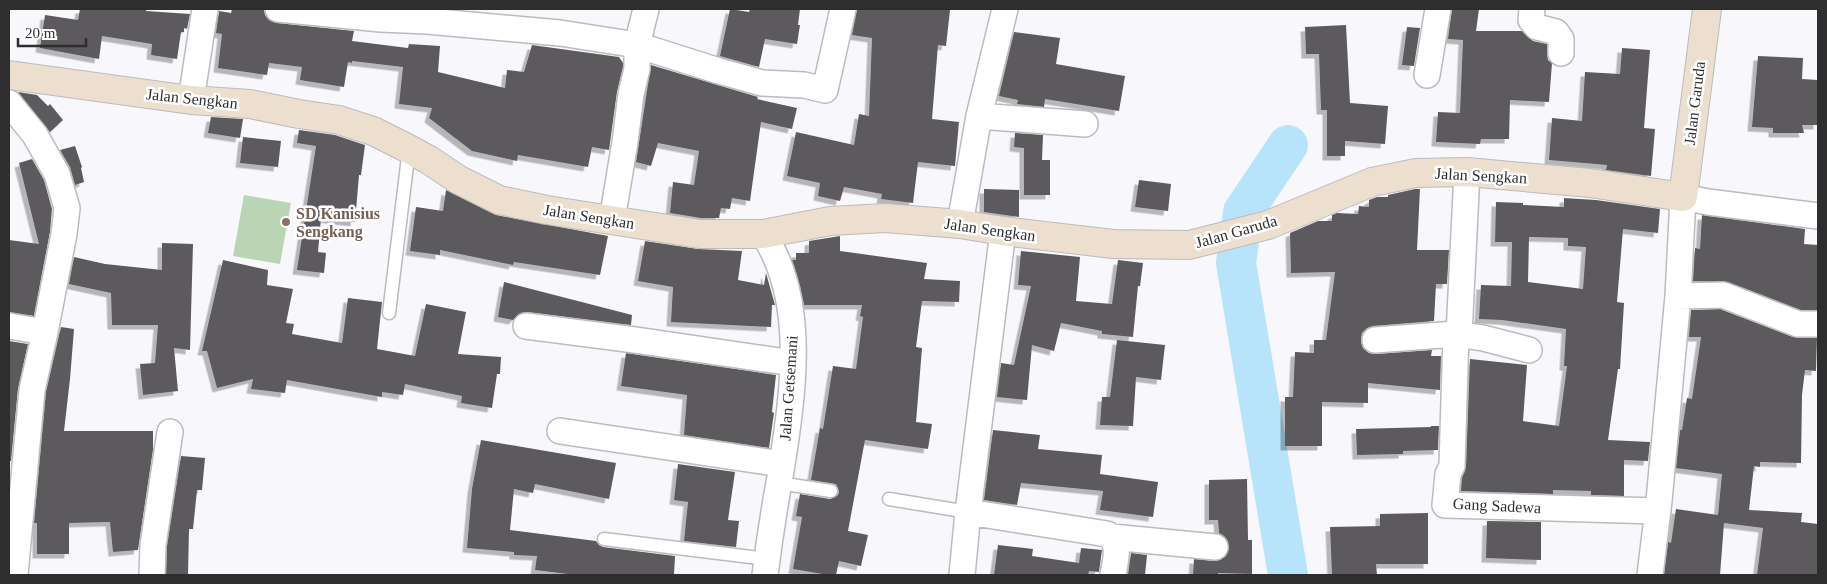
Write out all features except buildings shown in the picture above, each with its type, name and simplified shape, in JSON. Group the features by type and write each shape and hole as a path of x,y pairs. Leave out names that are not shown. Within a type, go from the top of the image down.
{"main road":[{"name":"Jalan Garuda","path":"1683,197 1707,9"},
{"name":"Jalan Sengkan","path":"9,76 191,100 250,104 339,120 373,131 429,160 459,180 499,200 546,210 700,234 763,234 830,221 856,218 885,218 960,224 1113,244 1189,245"},
{"name":"Jalan Sengkan","path":"1284,216 1372,182 1416,173 1467,172 1590,183 1683,197"},
{"name":"Jalan Garuda","path":"1189,245 1268,225 1284,216"}],"street":[{"path":"191,100 205,9"},
{"path":"278,9 560,33 637,45 762,83 804,85 825,90 839,34 843,9"},
{"path":"612,220 626,142 631,94 637,69 637,45 646,9"},
{"path":"960,224 980,116 1005,9"},
{"path":"1426,75 1438,9"},
{"path":"1532,9 1531,20 1537,27 1556,32 1561,39 1562,53"},
{"path":"9,103 35,136 57,174 67,208 64,234 32,390 13,562"},
{"path":"980,116 1085,124"},
{"name":"Gang Sadewa","path":"1467,172 1452,466 1448,474 1446,504 1658,511"},
{"path":"1650,575 1658,511 1678,296 1683,197 1818,216"},
{"path":"962,575 1003,231"},
{"name":"Jalan Getsemani","path":"763,234 773,249 780,266 787,294 792,329 793,363 790,413 766,567"},
{"path":"1678,296 1723,295 1798,324 1818,324"},
{"path":"9,326 45,332"},
{"path":"526,326 793,363"},
{"path":"1375,340 1458,335 1483,338 1528,350"},
{"path":"560,431 780,474"},
{"path":"152,575 153,545 170,432"},
{"path":"968,512 1107,534 1112,537 1214,546"},
{"path":"1112,537 1117,548 1113,575"}],"lane":[{"path":"389,313 409,149"},
{"path":"780,474 831,491"},
{"path":"889,499 968,512"},
{"path":"604,540 766,567"}],"green space":[{"path":"244,195 291,203 280,264 233,256"}],"waterway":[{"path":"1288,145 1243,212 1236,263 1288,575"}],"place":[{"name":"SD Kanisius Sengkang","path":"286,222"}]}
